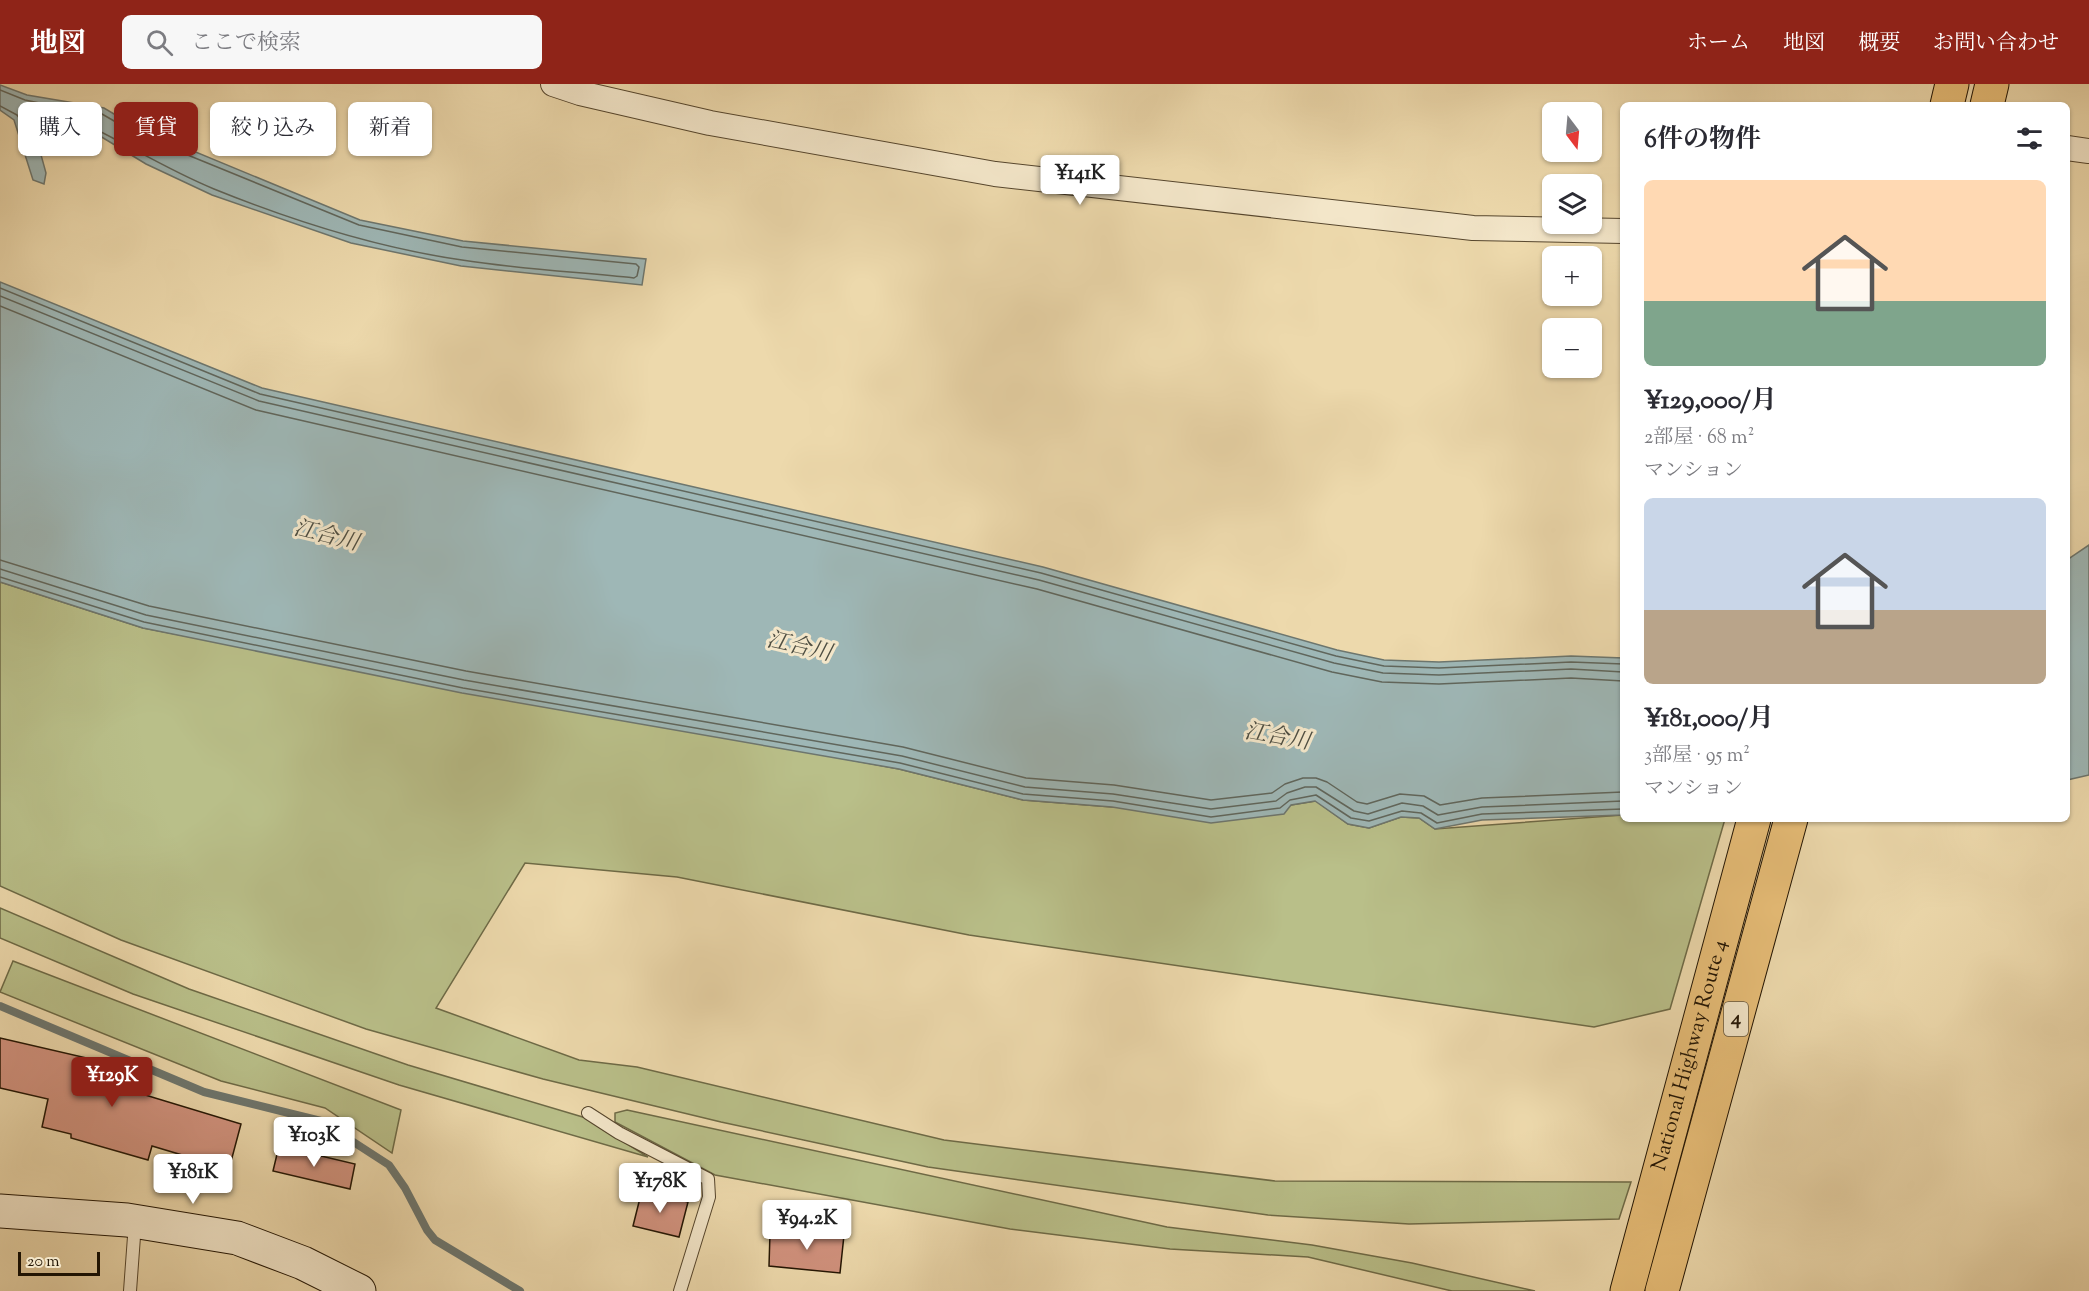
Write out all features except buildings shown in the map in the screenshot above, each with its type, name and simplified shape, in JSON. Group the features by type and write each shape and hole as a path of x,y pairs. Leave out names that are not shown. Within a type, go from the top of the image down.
{"highway":[{"path":"1948,102 1952,84"},
{"path":"1987,102 1992,84"},
{"name":"National Highway Route 4","path":"1627,1291 1753,822"},
{"name":"National Highway Route 4","path":"1662,1291 1790,822"}],"street":[{"path":"553,84 580,93 710,123 995,174 1473,228 1620,231"},
{"path":"2070,148 2089,151"},
{"path":"0,1211 135,1222 237,1238 303,1263 359,1291"}],"lane":[{"path":"588,1113 619,1133 708,1179 709,1197 680,1291"},
{"path":"130,1291 135,1222"}],"green space":[{"path":"0,582 143,628 899,769 1023,800 1112,807 1291,805 1316,801 1348,824 1369,828 1401,817 1419,818 1435,829 1620,815 1620,822 1724,822 1670,1009 1594,1027 969,935 677,877 525,863 436,1008 579,1060 637,1067 944,1140 1275,1181 1631,1182 1619,1219 1409,1224 1268,1215 928,1167 721,1122 543,1079 366,1029 121,940 0,886"},
{"path":"0,908 189,989 408,1065 586,1118 648,1157 399,1085 133,994 0,938"},
{"path":"13,961 401,1110 392,1153 325,1108 221,1081 0,992"},
{"path":"627,1110 1167,1227 1312,1245 1412,1263 1535,1291 1452,1291 1308,1257 1170,1249 1010,1229 715,1175 615,1122 615,1113"}],"water":[{"path":"0,85 27,95 68,102 18,102 18,133 14,120 0,110"},
{"path":"102,108 114,114 114,145 102,137"},
{"path":"198,153 360,220 463,241 646,259 642,285 461,266 351,243 212,195 133,156 198,156"},
{"path":"25,156 41,156 46,173 44,184 33,180"},
{"name":"江合川","path":"0,282 262,388 1043,567 1337,650 1384,660 1439,662 1571,656 1620,658 1620,815 1482,820 1435,829 1419,818 1401,817 1369,828 1348,824 1315,801 1291,805 1284,814 1211,823 1112,807 1023,800 899,769 462,693 143,628 0,582"},
{"path":"2089,545 2089,775 2070,779 2070,558"}],"waterway":[{"path":"0,1006 204,1092 321,1121 389,1165 435,1240 520,1291"}]}
